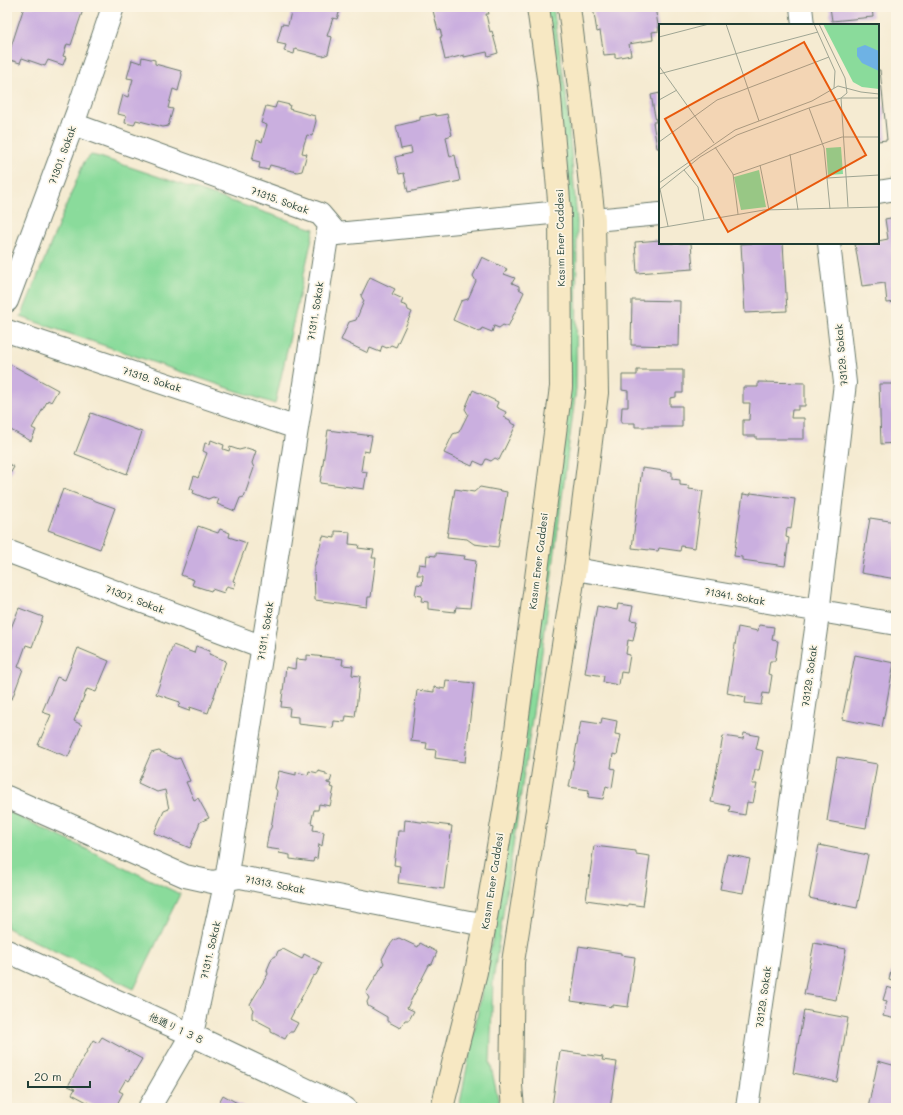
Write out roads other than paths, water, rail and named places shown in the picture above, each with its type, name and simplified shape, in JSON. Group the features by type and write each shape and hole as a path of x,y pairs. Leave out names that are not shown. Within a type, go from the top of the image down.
{"main road":[{"name":"Kasım Ener Caddesi","path":"442,1108 476,972 485,924 510,769 561,387 560,212 549,86 538,7"},
{"path":"513,1108 511,1086 513,962 575,569 598,393 594,220 569,7"}],"street":[{"name":"71301. Sokak","path":"7,301 73,124 113,7"},
{"path":"801,7 803,24"},
{"name":"71315. Sokak","path":"73,124 320,214 336,234 560,212"},
{"path":"879,192 896,189"},
{"path":"594,220 659,214"},
{"name":"71311. Sokak","path":"149,1108 186,1044 194,1025 226,880 329,225"},
{"name":"73129. Sokak","path":"746,1108 818,611 845,383 829,244"},
{"name":"71319. Sokak","path":"7,331 297,428"},
{"name":"71307. Sokak","path":"7,551 263,647"},
{"name":"71341. Sokak","path":"575,569 896,624"},
{"name":"71313. Sokak","path":"7,797 185,876 212,882 240,877 485,924"},
{"name":"他通り１３８","path":"7,950 190,1034 345,1108"}]}
